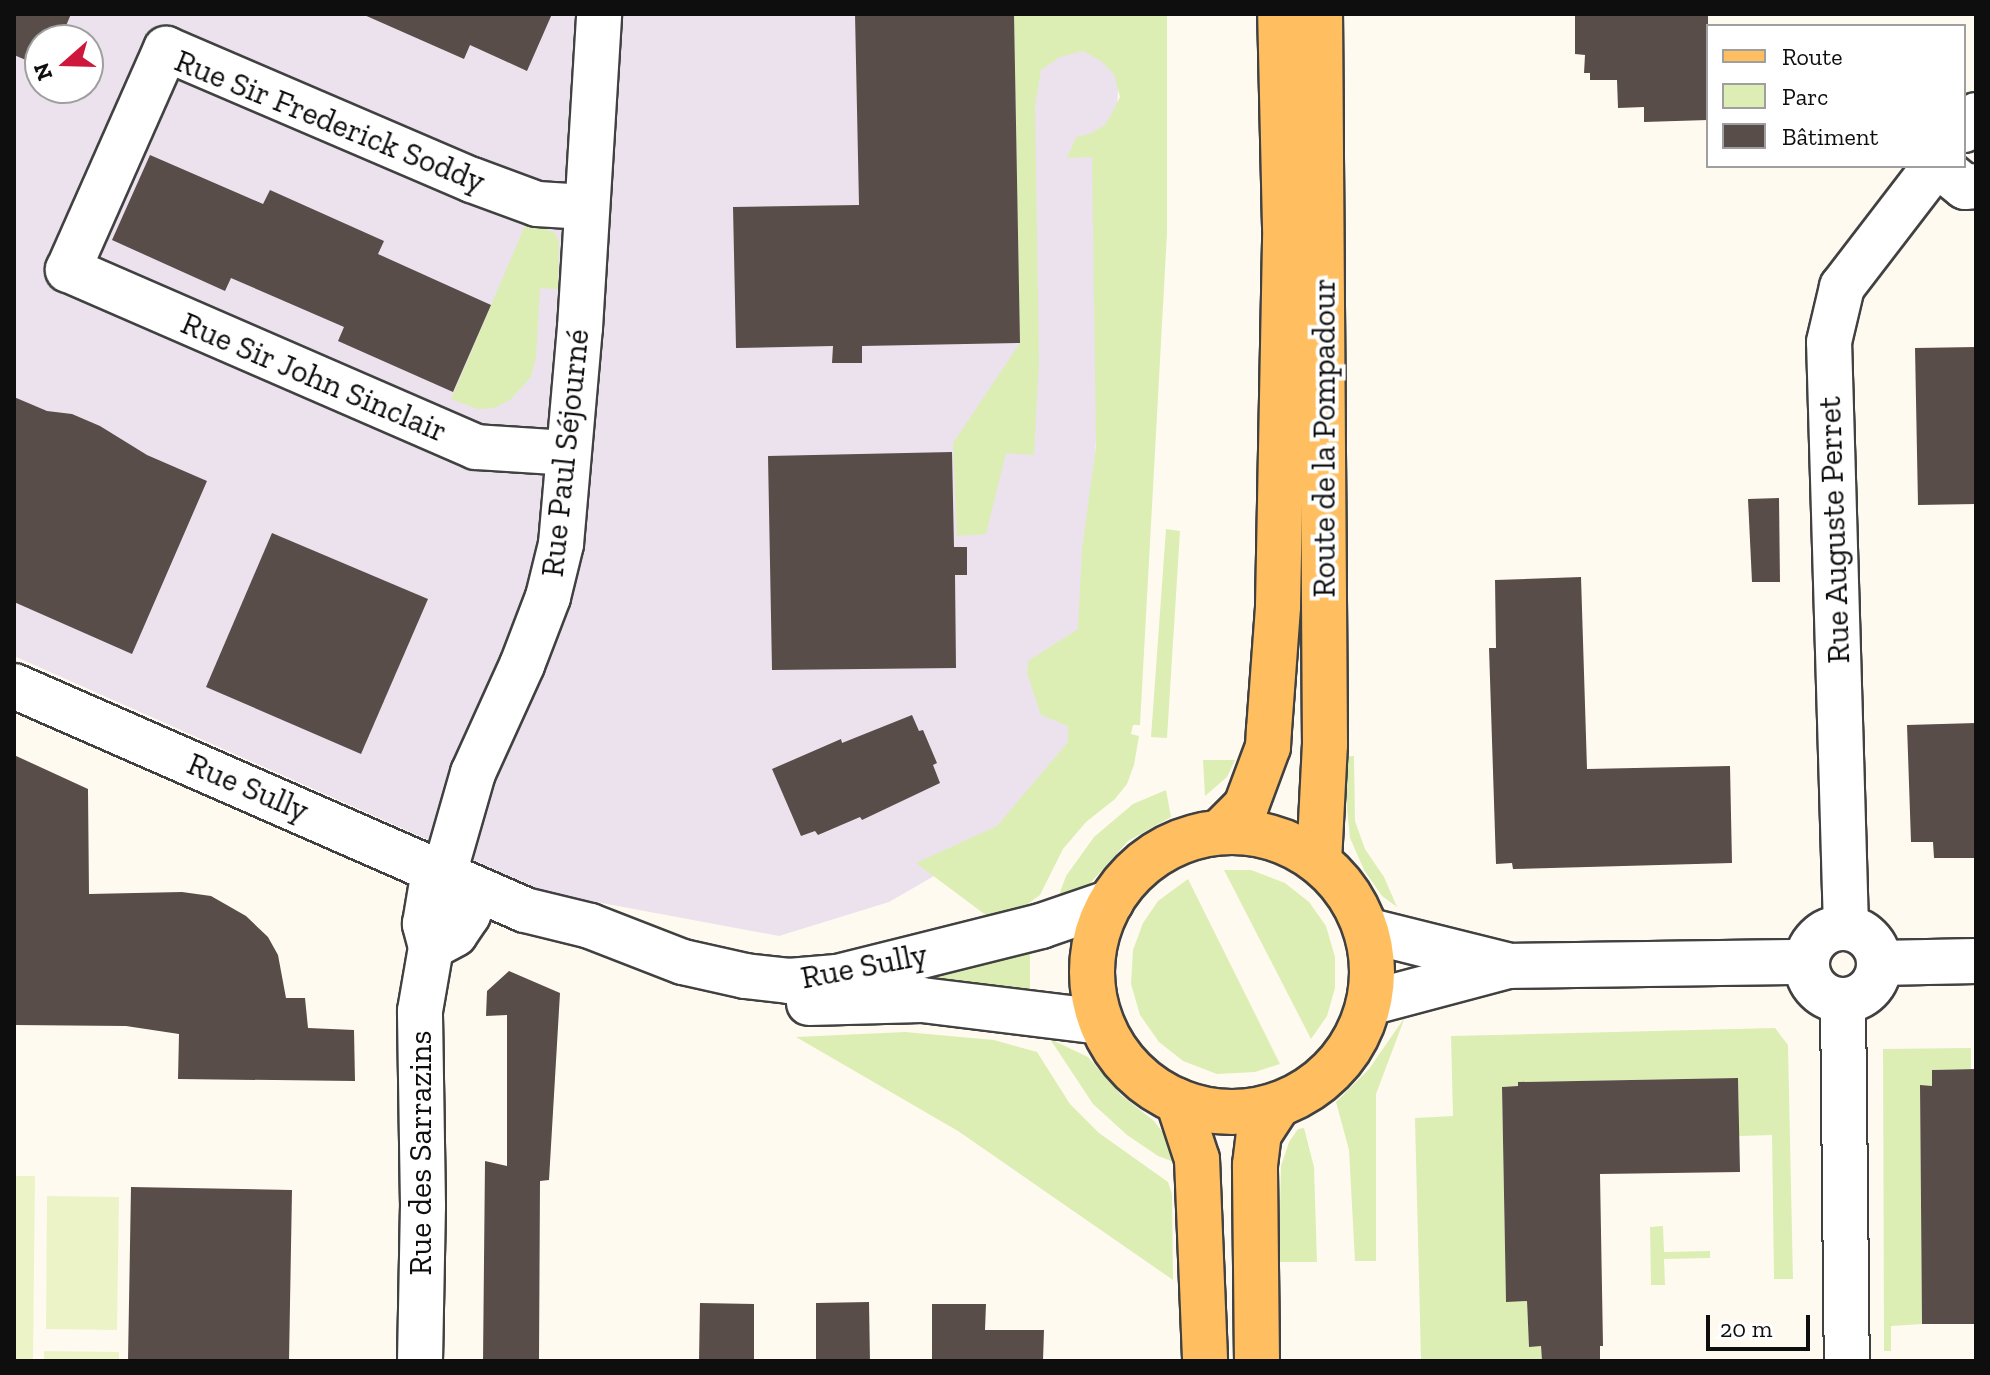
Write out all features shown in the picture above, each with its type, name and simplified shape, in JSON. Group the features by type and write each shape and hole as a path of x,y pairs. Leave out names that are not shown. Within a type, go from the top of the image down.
{"main road":[{"name":"Route de la Pompadour","path":"1220,832 1246,806 1268,747 1278,606 1284,242 1280,14"},
{"name":"Route de la Pompadour","path":"1319,862 1325,745 1320,14"},
{"path":"1220,832 1263,835 1295,846 1319,862 1351,898 1366,930 1372,971 1369,1003 1360,1030 1332,1071 1311,1089 1278,1105 1248,1111 1217,1112 1178,1101 1137,1075 1116,1049 1101,1022 1092,966 1097,933 1111,902 1126,880 1149,859 1186,840 1220,832"},
{"path":"1178,1101 1197,1159 1205,1361"},
{"path":"1257,1361 1255,1165 1259,1134 1278,1105"}],"street":[{"name":"Rue Paul Séjourné","path":"452,878 473,773 548,597 561,544 599,14"},
{"name":"Rue Sir Frederick Soddy","path":"68,270 166,49 472,180 537,204 586,207"},
{"name":"Rue Auguste Perret","path":"1846,927 1829,342 1842,287 1935,168"},
{"path":"1940,168 1965,187 1976,186"},
{"name":"Rue Sir John Sinclair","path":"68,270 476,447 568,453"},
{"name":"Rue Sully","path":"14,686 525,910 590,926 683,962 789,981 837,977 1041,926 1111,902"},
{"name":"Rue des Sarrazins","path":"420,1361 423,1206 420,1011 431,947 455,934 468,915 452,878"},
{"name":"Rue Sully","path":"525,910 580,950 648,980 702,996 751,1004 922,1000 1101,1022"},
{"path":"1846,927 1868,938 1879,963 1868,990 1843,1000 1821,993 1813,985 1806,962 1814,940 1834,928 1846,927"},
{"path":"1366,930 1508,966"},
{"path":"1879,963 1976,961"},
{"path":"1369,1003 1508,966 1806,962"},
{"path":"1843,1000 1847,1361"}],"shaded area":[{"path":"14,14 1123,14 1078,725 1063,768 1000,838 889,902 779,936 548,893 14,656"}],"green space":[{"path":"1014,14 1167,14 1167,233 1140,725 1133,725 1131,734 1139,736 1134,765 1127,784 1115,799 1086,822 1063,849 1040,895 1025,906 987,916 916,863 997,826 1068,742 1068,726 1041,715 1027,673 1028,661 1078,629 1082,549 1096,446 1092,157 1067,158 1076,137 1090,134 1106,124 1120,97 1114,74 1101,61 1083,51 1060,57 1041,70 1035,106 1039,362 1034,455 1006,453 986,534 957,536 953,443 1020,343"},
{"path":"527,221 555,233 559,243 558,289 540,288 536,357 531,377 510,400 494,408 478,409 451,399"},
{"path":"1166,529 1180,531 1167,738 1151,737"},
{"path":"1354,756 1355,821 1365,849 1384,877 1397,907 1382,896 1364,870 1350,838 1342,757"},
{"path":"1203,760 1235,760 1227,777 1205,796"},
{"path":"1166,790 1171,817 1128,841 1076,899 1054,909 1066,876 1094,837 1133,804"},
{"path":"1224,870 1251,870 1285,883 1309,902 1326,926 1335,957 1335,988 1327,1016 1311,1039"},
{"path":"1188,879 1280,1064 1255,1072 1217,1074 1183,1061 1159,1042 1140,1015 1131,984 1133,950 1143,923 1158,901"},
{"path":"1030,939 1030,997 897,981"},
{"path":"1405,1017 1376,1094 1376,1261 1355,1261 1349,1150 1336,1102 1369,1069"},
{"path":"1775,1028 1788,1045 1793,1279 1774,1279 1772,1135 1739,1136 1738,1078 1518,1082 1518,1086 1502,1087 1506,1301 1527,1301 1529,1346 1541,1346 1542,1361 1421,1361 1415,1118 1453,1116 1451,1036"},
{"path":"905,1032 994,1040 1037,1052 1070,1104 1099,1133 1168,1182 1172,1194 1173,1280 958,1131 796,1037"},
{"path":"1050,1039 1088,1057 1121,1095 1154,1121 1170,1142 1179,1164 1158,1156 1127,1135 1093,1104"},
{"path":"1971,1048 1971,1069 1932,1070 1932,1086 1920,1086 1922,1324 1891,1326 1891,1351 1884,1351 1883,1049"},
{"path":"1304,1128 1314,1167 1317,1262 1279,1262 1281,1166 1289,1142 1298,1129"},
{"path":"14,1176 35,1176 33,1361 14,1361"},
{"path":"47,1196 119,1197 117,1330 46,1329"},
{"path":"1663,1226 1664,1252 1710,1251 1710,1258 1664,1259 1665,1285 1651,1285 1650,1227"},
{"path":"44,1351 119,1352 119,1361 44,1361"}],"building":[{"path":"14,14 71,14 67,24 24,24 24,59 14,55"},
{"path":"362,14 552,14 527,71 470,45 464,59"},
{"path":"855,14 1014,14 1020,343 862,346 862,363 832,363 833,346 736,348 733,207 859,205"},
{"path":"1575,14 1708,14 1706,120 1644,122 1644,107 1618,108 1617,80 1590,80 1590,73 1584,73 1585,55 1575,54"},
{"path":"150,155 263,204 270,190 384,241 378,254 491,305 453,392 338,341 344,327 231,278 225,291 112,240"},
{"path":"1976,347 1976,504 1918,505 1915,348"},
{"path":"14,397 47,411 72,414 100,426 147,455 207,481 132,654 14,602"},
{"path":"952,452 954,547 967,547 967,575 955,575 956,668 772,670 768,456"},
{"path":"1779,498 1780,582 1752,582 1748,499"},
{"path":"272,533 428,599 361,754 206,687"},
{"path":"1581,577 1587,769 1730,766 1732,863 1513,869 1512,863 1496,864 1489,648 1496,648 1495,580"},
{"path":"912,715 919,731 923,730 937,763 933,765 940,783 862,820 860,817 818,835 815,831 801,836 772,769 841,739 842,743"},
{"path":"1976,723 1976,858 1934,858 1933,842 1911,842 1907,725"},
{"path":"14,755 88,789 89,894 182,892 211,896 246,916 268,937 278,955 286,998 305,998 308,1028 354,1030 355,1081 178,1079 179,1034 126,1026 14,1025"},
{"path":"509,971 560,993 549,1180 540,1181 539,1361 483,1361 485,1161 507,1166 507,1015 486,1016 487,991"},
{"path":"1976,1069 1976,1324 1922,1324 1920,1085 1932,1086 1932,1070"},
{"path":"1738,1078 1740,1172 1600,1174 1603,1346 1600,1346 1600,1361 1542,1361 1541,1346 1529,1347 1527,1301 1506,1302 1502,1087 1518,1086 1518,1082"},
{"path":"131,1187 292,1190 289,1361 128,1361"},
{"path":"869,1302 870,1361 816,1361 816,1303"},
{"path":"700,1303 754,1304 754,1361 699,1361"},
{"path":"932,1304 986,1304 985,1330 1044,1330 1043,1361 932,1361"}]}
